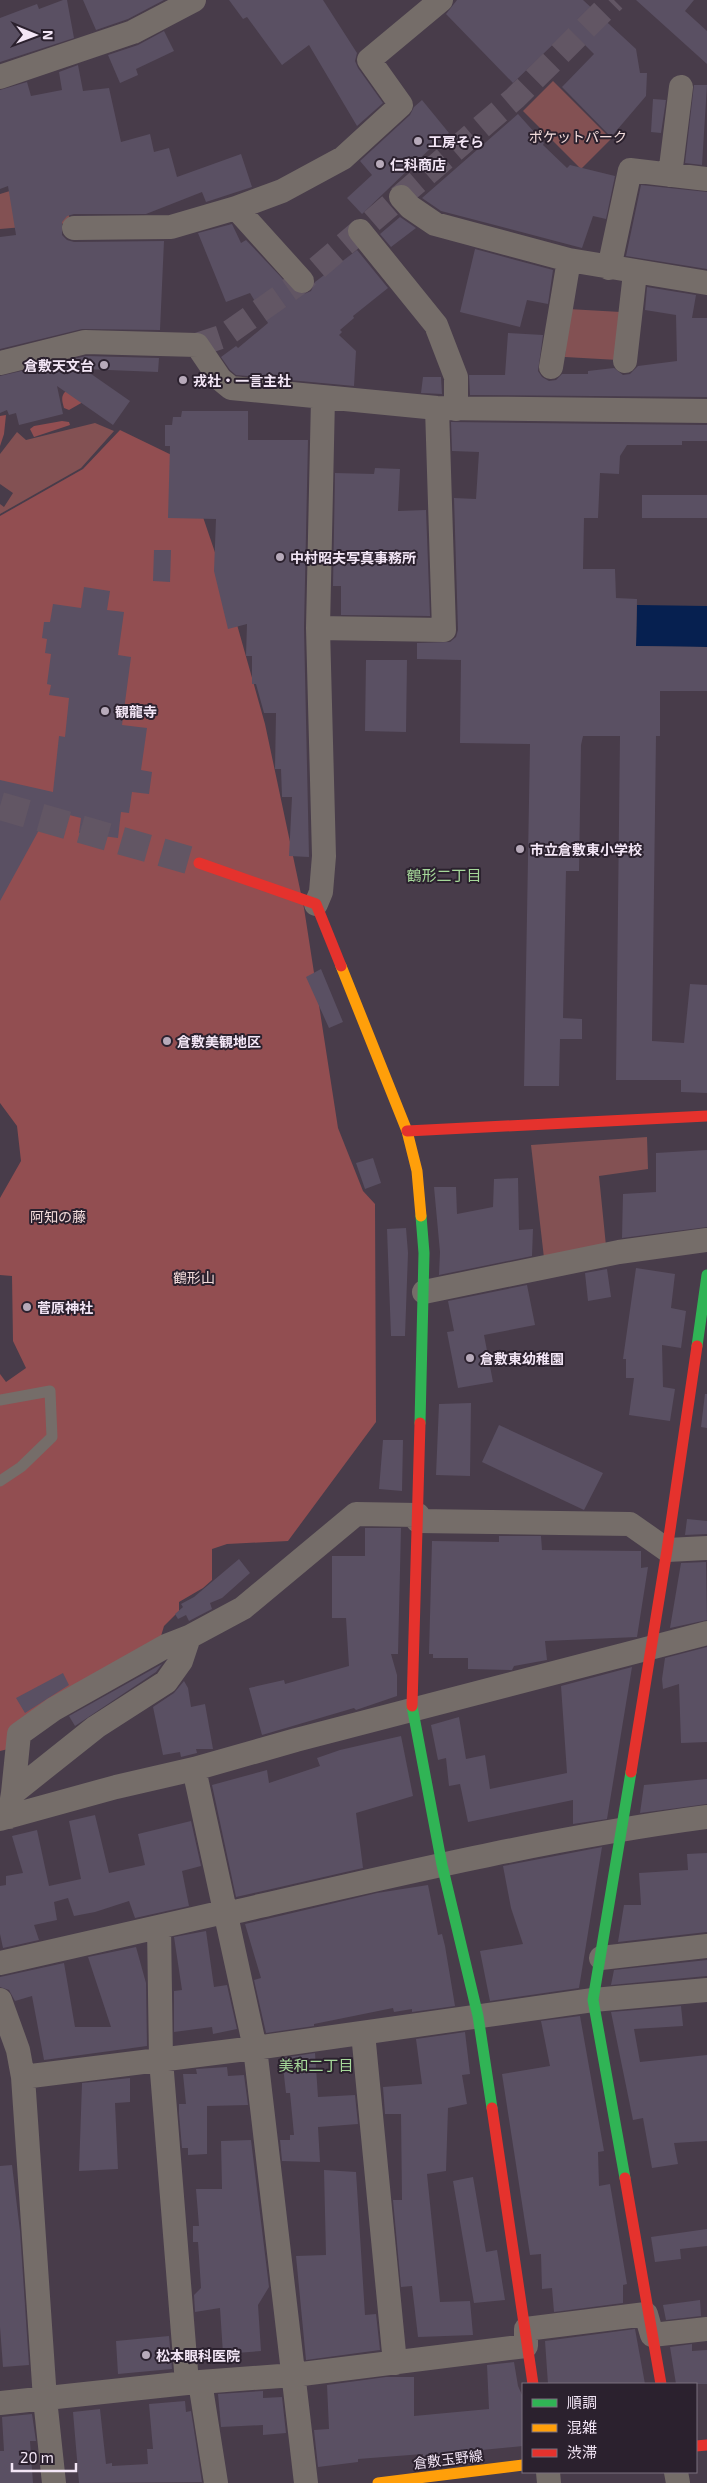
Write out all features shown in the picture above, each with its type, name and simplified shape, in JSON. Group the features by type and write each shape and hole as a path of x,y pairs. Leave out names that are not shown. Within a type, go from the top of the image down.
{"street":[{"path":"0,77 133,32 194,0"},
{"path":"74,228 170,227 236,208 282,191 343,158 401,105 369,60 441,0"},
{"path":"670,175 680,87"},
{"path":"609,268 630,170 707,179"},
{"path":"405,202 435,224 569,260 635,273 707,283"},
{"path":"236,208 297,276"},
{"path":"318,628 444,630 446,408 456,377 436,325 363,234"},
{"path":"551,367 569,260"},
{"path":"625,361 635,273"},
{"path":"1,361 85,342 196,345 220,379 231,388 446,408 707,411"},
{"path":"323,398 318,628 324,856 321,892 316,904 407,1131 417,1171 422,1214 424,1292 412,1711 442,1865 478,2016 533,2383"},
{"path":"199,863 316,904"},
{"path":"407,1131 707,1116"},
{"path":"424,1292 619,1252 707,1240"},
{"path":"661,2383 593,2000 623,1828 667,1550 707,1275"},
{"path":"4,1818 12,1793 8,1753 18,1734 54,1708 166,1646 189,1637 243,1608 356,1514 418,1518 630,1524 667,1550 707,1548"},
{"path":"4,1818 116,1787 194,1769 296,1740 707,1634"},
{"path":"12,1793 96,1728 166,1682 181,1661 189,1637"},
{"path":"194,1769 255,2048 306,2483"},
{"path":"0,1963 159,1926 224,1912 234,1912 442,1865 623,1828 707,1817"},
{"path":"159,1926 161,2060 194,2382 216,2483"},
{"path":"601,1958 707,1946"},
{"path":"23,2077 255,2048 593,2000 707,1990"},
{"path":"0,2000 9,2052 23,2077 45,2398 54,2483"},
{"path":"363,2033 395,2363"},
{"path":"526,2346 526,2328 646,2314 652,2335"},
{"path":"652,2335 707,2329"},
{"path":"0,2403 194,2382 294,2375 526,2346"},
{"name":"倉敷玉野線","path":"378,2483 522,2465"}],"lane":[{"path":"0,1400 50,1391 52,1438 21,1467 0,1481"}],"green space":[{"name":"ポケットパーク","path":"553,81 611,139 581,169 523,111"},
{"path":"65,183 70,223 0,229 0,194 13,190"},
{"path":"568,309 621,312 618,360 565,357"},
{"path":"70,388 83,402 69,410 64,408 62,399 63,394"},
{"path":"6,415 4,434 0,446 0,416"},
{"path":"62,421 69,422 70,425 34,437 30,429 34,426"},
{"path":"95,423 114,431 81,468 0,514 0,504 4,507 13,493 0,484 0,454 17,432 26,440"},
{"name":"鶴形山","path":"120,430 184,461 225,582 265,724 304,908 338,1128 363,1191 375,1204 376,1422 288,1541 227,1544 212,1549 212,1580 203,1588 179,1602 179,1611 164,1626 161,1636 12,1748 0,1751 0,1374 6,1382 26,1368 13,1341 12,1276 0,1275 0,1198 21,1161 17,1126 0,1103 0,516 83,469"},
{"path":"647,1137 648,1169 599,1176 606,1246 544,1258 531,1145"}],"water":[{"path":"637,605 707,606 707,647 636,646"}],"building":[{"path":"67,0 74,38 0,62 0,18 37,4 39,9"},
{"path":"83,0 164,0 128,19 96,30"},
{"path":"229,0 323,0 357,53 355,61 358,68 383,103 357,126 309,45 282,65 247,17 243,19"},
{"path":"457,0 583,0 636,49 640,73 647,73 646,96 611,137 562,87 594,54 569,29 513,83 446,14"},
{"path":"636,0 694,0 685,11 707,31 707,64"},
{"path":"164,31 174,51 136,69 138,75 120,83 108,55 138,45"},
{"path":"78,65 83,91 109,88 121,142 150,134 154,152 169,148 177,177 241,154 252,187 206,202 202,192 146,214 74,214 67,216 62,222 62,235 67,240 74,242 164,241 160,330 82,329 0,349 0,237 16,235 8,186 0,189 0,90 27,82 31,96 62,90 59,72"},
{"path":"694,85 707,85 702,165 685,163"},
{"path":"653,99 666,100 661,133 651,132"},
{"path":"422,100 449,133 362,214 347,198 372,175 360,161 410,115 414,107"},
{"path":"518,114 544,143 543,145 567,168 570,165 615,176 606,219 593,216 582,248 441,211 422,198"},
{"path":"641,185 707,192 707,269 626,256"},
{"path":"400,217 416,228 391,247 380,234"},
{"path":"232,224 241,243 246,240 297,294 311,291 315,282 357,250 388,288 353,316 354,318 340,330 342,332 339,335 356,351 354,386 236,375 230,370 221,357 236,346 238,348 268,323 250,293 226,302 198,233"},
{"path":"475,249 553,270 548,304 527,300 520,327 460,312"},
{"path":"647,287 696,295 692,318 707,318 707,397 470,395 469,375 505,375 508,333 543,335 538,371 542,377 549,381 556,380 562,374 588,374 588,371 614,368 623,375 630,374 638,366 677,361 676,315 645,310"},
{"path":"86,356 159,358 158,372 84,369 130,401 113,425 57,386 63,414 19,425 16,413 9,415 7,410 0,413 0,376"},
{"path":"423,377 441,377 442,394 421,393"},
{"path":"182,411 248,411 248,440 308,440 304,628 309,857 289,856 292,797 282,797 281,769 275,769 276,713 264,713 256,684 252,684 252,656 246,656 247,624 228,629 214,571 216,519 168,518 170,446 165,446 165,425 172,425 173,417 181,417"},
{"path":"451,422 707,425 707,441 682,441 682,445 627,445 620,456 619,474 600,473 598,518 584,518 583,569 615,569 616,598 637,599 636,646 707,647 707,691 660,691 660,736 656,736 652,1041 684,1043 690,984 707,985 707,1093 681,1092 681,1080 616,1080 620,736 583,736 581,745 579,871 566,871 563,1018 582,1019 582,1039 560,1039 559,1086 524,1086 530,744 460,743 461,660 417,659 417,643 450,642 456,637 458,630 454,498 476,499 479,452 452,451"},
{"path":"375,468 400,469 398,511 426,510 430,616 341,615 341,586 333,586 335,473 374,474"},
{"path":"642,495 707,495 707,518 642,518"},
{"path":"154,550 171,550 170,582 153,581"},
{"name":"観龍寺","path":"84,587 110,591 107,610 124,612 118,655 131,657 122,725 147,728 141,770 152,772 149,794 132,792 129,813 121,812 118,838 79,833 81,818 50,810 0,901 0,780 53,792 59,736 65,737 69,698 49,695 51,685 47,684 51,654 45,653 47,639 42,638 44,622 50,622 53,604 81,608"},
{"path":"366,660 407,660 406,732 365,731"},
{"path":"321,969 343,1022 329,1028 306,977"},
{"path":"707,1150 707,1227 622,1238 623,1194 656,1192 656,1153"},
{"path":"373,1158 381,1183 365,1189 356,1163"},
{"path":"518,1178 519,1230 533,1229 532,1256 439,1275 440,1252 434,1187 456,1187 457,1214 493,1207 494,1179"},
{"path":"406,1228 408,1253 405,1336 391,1336 387,1229"},
{"path":"636,1268 675,1274 671,1308 686,1311 681,1348 662,1345 663,1387 675,1389 670,1421 629,1415 634,1378 626,1378 626,1359 623,1359"},
{"path":"607,1269 611,1297 588,1301 585,1273"},
{"name":"倉敷東幼稚園","path":"527,1285 535,1325 484,1335 493,1382 458,1388 447,1332 454,1331 448,1301"},
{"path":"705,1394 707,1394 707,1428 701,1427"},
{"path":"471,1403 470,1476 436,1475 439,1404"},
{"path":"499,1425 603,1473 584,1510 482,1462"},
{"path":"383,1440 403,1440 402,1491 379,1489"},
{"path":"687,1519 707,1521 707,1534 685,1535"},
{"path":"365,1528 401,1528 398,1654 391,1654 397,1675 397,1696 356,1710 354,1708 262,1735 249,1688 284,1680 285,1684 349,1666 346,1618 332,1618 332,1556 365,1556"},
{"path":"499,1536 541,1536 542,1550 641,1551 641,1568 648,1567 637,1637 545,1641 547,1660 514,1666 512,1670 468,1669 468,1658 433,1658 433,1654 429,1654 432,1541 499,1542"},
{"path":"239,1559 250,1573 222,1598 210,1603 212,1609 189,1621 186,1615 178,1619 175,1614 183,1607 181,1604 194,1597"},
{"path":"706,1562 707,1620 670,1628 681,1563"},
{"path":"707,1647 707,1742 681,1743 679,1684 663,1689 662,1679 665,1658"},
{"path":"162,1664 156,1672 75,1726 69,1716"},
{"path":"632,1667 607,1819 573,1824 573,1800 468,1822 460,1784 449,1786 446,1758 438,1760 431,1725 459,1717 466,1759 485,1755 490,1789 567,1773 561,1686"},
{"path":"63,1673 69,1685 25,1713 16,1698"},
{"path":"184,1681 188,1688 191,1707 205,1704 213,1749 196,1749 197,1753 181,1757 180,1752 163,1755 153,1707 174,1693"},
{"path":"401,1736 413,1796 356,1813 363,1868 236,1897 212,1785 267,1770 269,1783 320,1766 317,1758 340,1750"},
{"path":"707,1779 707,1804 640,1813 644,1785"},
{"path":"95,1815 109,1873 145,1865 138,1834 191,1821 201,1866 182,1871 189,1906 135,1918 129,1901 95,1912 74,1916 68,1898 54,1902 57,1920 34,1925 39,1940 3,1948 0,1934 0,1886 6,1885 6,1876 23,1873 12,1836 37,1830 49,1886 81,1879 69,1821"},
{"path":"602,1847 579,1988 490,2001 480,1951 523,1944 511,1908 503,1866"},
{"path":"707,1853 707,1932 618,1942 624,1905 641,1905 639,1873 688,1870 687,1854"},
{"path":"428,1885 438,1935 442,1934 445,1946 455,2006 412,2012 412,2009 394,2012 393,2008 314,2024 314,2026 266,2033 254,1980 261,1978 245,1924 377,1893"},
{"path":"206,1931 214,1987 227,1985 237,2029 213,2034 212,2027 174,2032 174,1991 182,1990 174,1937"},
{"path":"136,1947 146,1983 147,2046 44,2060 32,1996 15,2001 9,1990 0,1987 0,1977 64,1963 75,2027 111,2027 88,1957"},
{"path":"707,1960 707,1976 611,1985 614,1970"},
{"path":"681,2006 683,2026 634,2029 640,2062 707,2055 707,2141 674,2143 678,2164 652,2168 643,2118 633,2120 611,2012"},
{"path":"580,2016 604,2151 598,2152 599,2186 610,2184 627,2284 623,2285 623,2303 554,2312 552,2288 542,2289 541,2254 530,2255 502,2074 550,2066 541,2021"},
{"path":"465,2032 470,2074 462,2075 467,2104 448,2108 446,2171 427,2174 440,2302 470,2301 473,2335 418,2337 412,2286 401,2287 393,2200 402,2200 401,2114 385,2114 383,2087 422,2084 416,2039"},
{"path":"315,2053 318,2097 355,2095 358,2124 318,2127 320,2162 282,2161 280,2140 290,2140 290,2135 294,2135 290,2093 286,2093 282,2058"},
{"path":"227,2067 228,2076 244,2075 248,2105 207,2106 207,2154 188,2155 188,2148 182,2148 179,2114 179,2104 186,2104 183,2074 197,2074 196,2069"},
{"path":"130,2078 130,2102 115,2103 118,2169 79,2171 82,2083"},
{"path":"251,2140 269,2287 258,2305 261,2351 223,2354 220,2308 195,2312 194,2295 201,2288 198,2242 193,2242 193,2226 199,2226 196,2189 222,2189 221,2141"},
{"path":"12,2165 20,2231 29,2365 3,2367 0,2327 0,2166"},
{"path":"324,2170 356,2172 365,2315 376,2314 380,2350 306,2360 296,2256 326,2255"},
{"path":"473,2177 486,2252 497,2250 505,2300 474,2303 453,2181"},
{"path":"707,2229 707,2246 680,2249 681,2259 655,2262 651,2237"},
{"path":"700,2300 701,2316 666,2320 663,2305"},
{"path":"635,2329 645,2383 548,2383 545,2341"},
{"name":"松本眼科医院","path":"169,2336 172,2369 118,2374 116,2341"},
{"path":"692,2344 692,2351 707,2350 707,2384 676,2383 670,2347"},
{"path":"514,2362 518,2386 522,2395 522,2446 451,2453 452,2457 423,2459 423,2454 358,2459 358,2462 318,2467 314,2430 329,2429 327,2385 386,2377 414,2377 414,2416 489,2409 487,2365"},
{"path":"263,2391 263,2398 282,2397 286,2433 263,2435 263,2425 221,2427 218,2394"},
{"path":"185,2401 186,2412 191,2411 202,2482 79,2483 73,2412 100,2409 106,2464 112,2463 112,2466 148,2464 147,2449 153,2449 149,2404"},
{"path":"32,2414 36,2441 30,2441 33,2483 0,2483 0,2451 4,2451 2,2417"}],"tunnel":[{"path":"197,345 224,336 302,281 515,98 614,0"},
{"path":"0,806 199,863"}],"traffic: fast":[{"path":"420,1423 424,1253 421,1216"},
{"path":"697,1346 707,1275"},
{"path":"412,1706 442,1865 478,2016 492,2108"},
{"path":"625,2178 593,2000 631,1772"}],"traffic: slow":[{"path":"341,966 407,1131 417,1171 421,1216"},
{"path":"378,2483 522,2465"}],"traffic: jam":[{"path":"199,863 316,904 341,966"},
{"path":"407,1131 707,1116"},
{"path":"631,1772 667,1550 697,1346"},
{"path":"412,1706 420,1423"},
{"path":"492,2108 533,2383"},
{"path":"625,2178 661,2383"},
{"path":"697,2446 707,2445"}],"place":[{"name":"工房そら","path":"418,141"},
{"name":"仁科商店","path":"380,164"},
{"name":"倉敷天文台","path":"104,365"},
{"name":"戎社・一言主社","path":"183,380"},
{"name":"中村昭夫写真事務所","path":"280,557"},
{"name":"観龍寺","path":"105,711"},
{"name":"市立倉敷東小学校","path":"520,849"},
{"name":"倉敷美観地区","path":"167,1041"},
{"name":"菅原神社","path":"27,1307"},
{"name":"倉敷東幼稚園","path":"470,1358"},
{"name":"松本眼科医院","path":"146,2355"}],"district":[{"name":"鶴形二丁目","path":"444,875"},
{"name":"美和二丁目","path":"316,2065"}],"park label":[{"name":"阿知の藤","path":"58,1216"}]}
